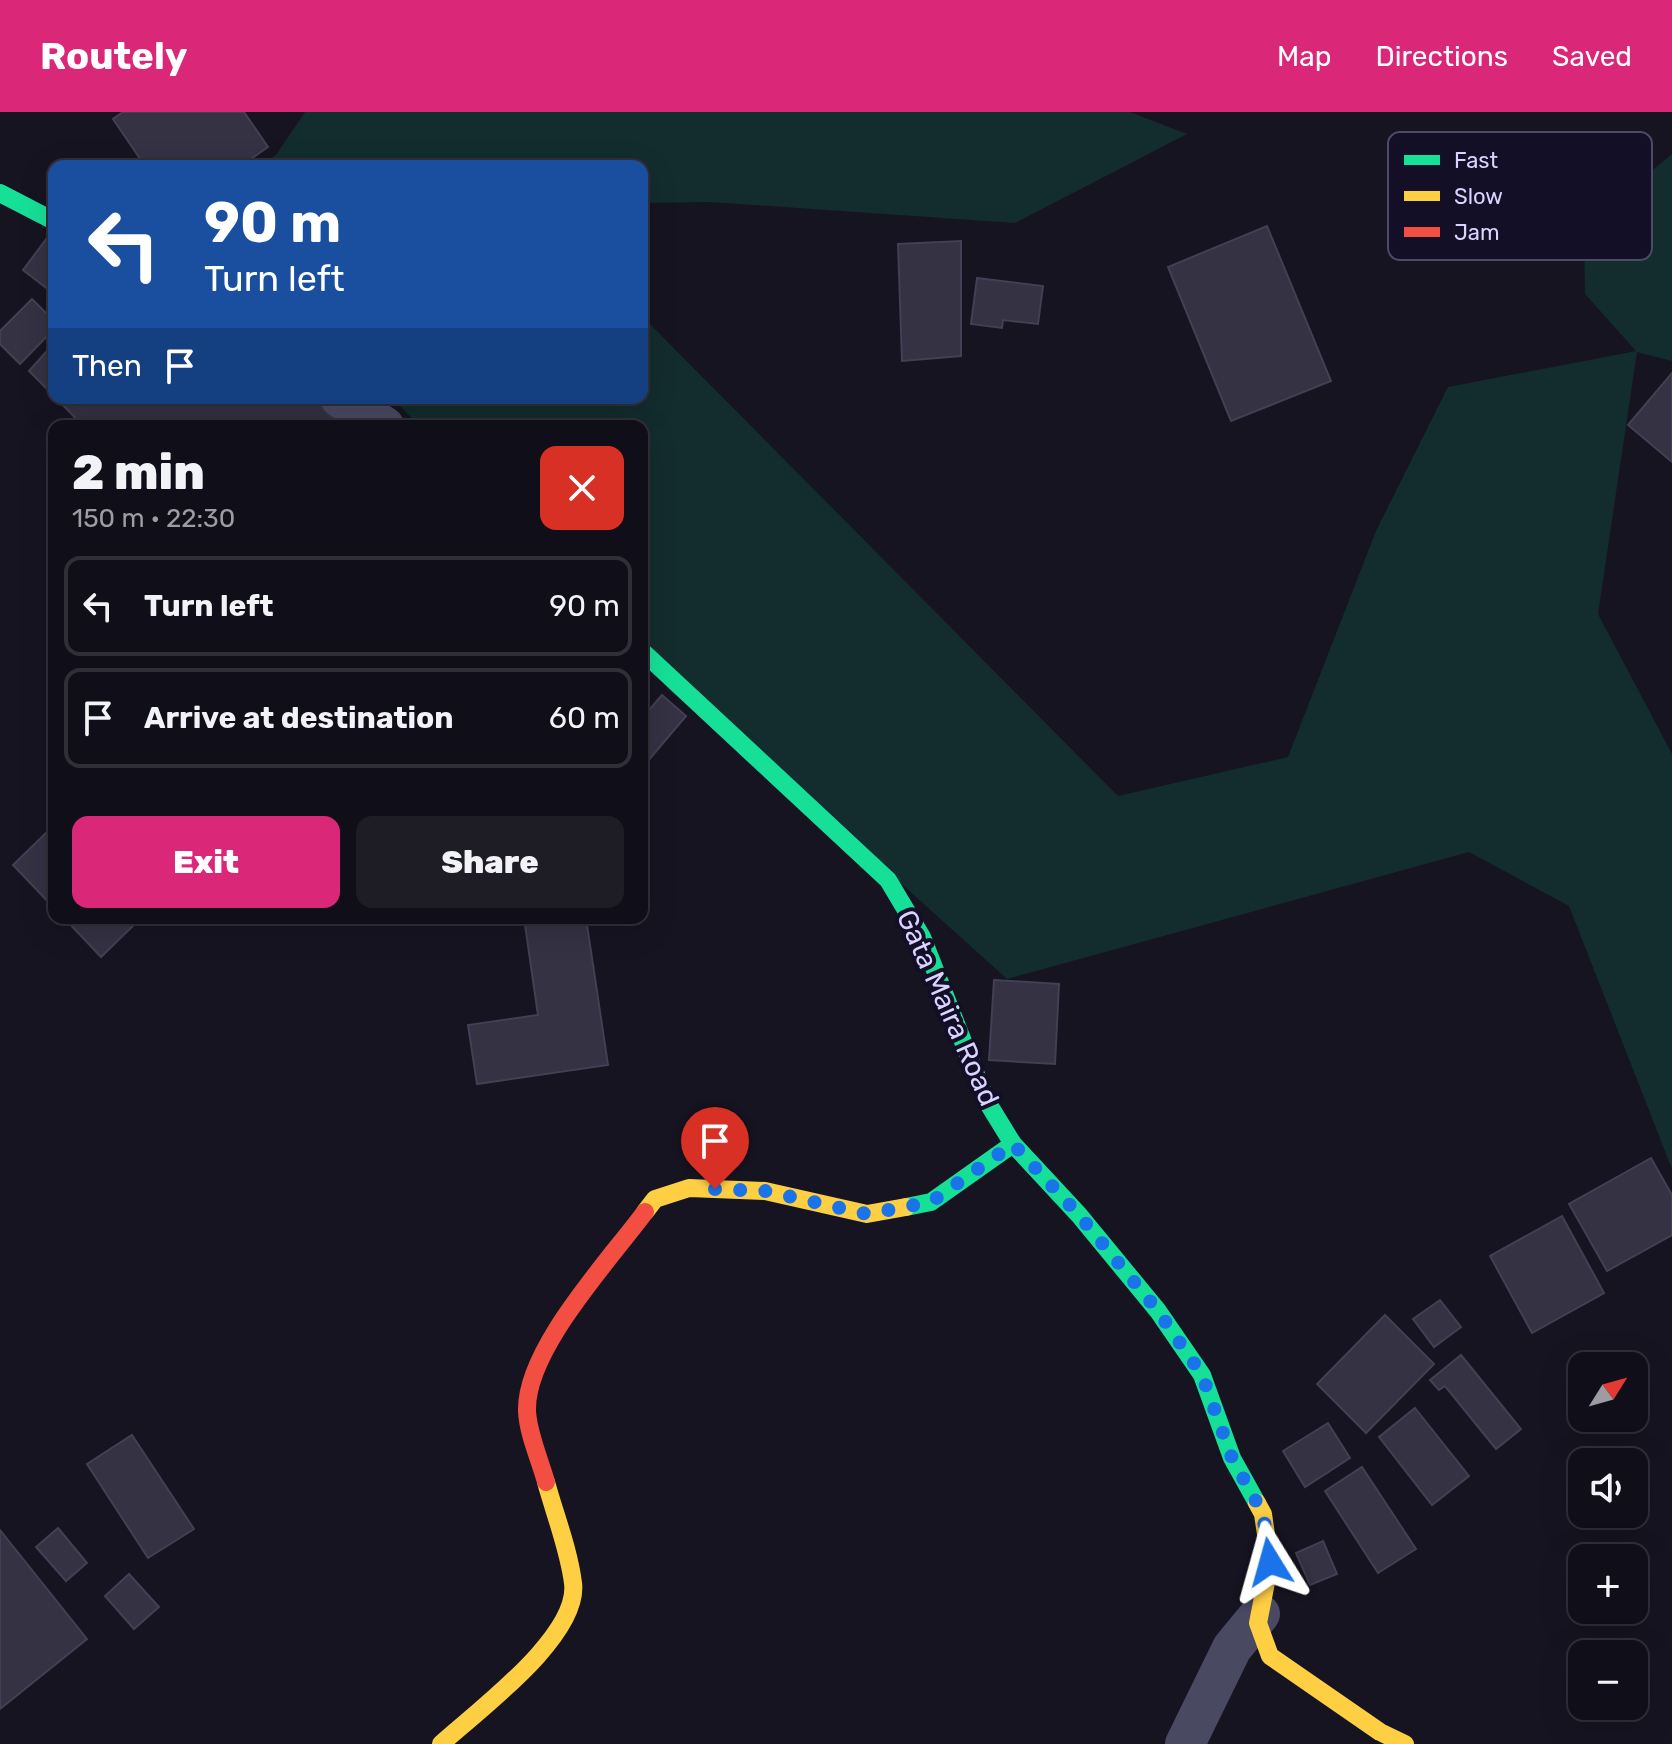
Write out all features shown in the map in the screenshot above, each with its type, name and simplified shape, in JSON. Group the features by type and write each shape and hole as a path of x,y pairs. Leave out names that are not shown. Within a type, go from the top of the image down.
{"street":[{"path":"0,193 48,218"},
{"path":"349,404 375,420"},
{"name":"Gata Maira Road","path":"648,657 888,880 922,937 986,1100 1013,1144 1079,1215 1158,1311 1202,1375 1232,1458 1263,1514 1270,1562 1258,1623 1270,1656 1380,1732 1405,1744"},
{"path":"441,1744 532,1661 568,1616 574,1585 527,1413 530,1377 550,1340 655,1199 689,1188 765,1191 867,1214 931,1202 1013,1144"},
{"path":"1185,1744 1232,1648 1260,1614"}],"green space":[{"path":"305,112 1130,112 1187,134 1015,223 710,202 648,203 648,160 268,160 276,155"},
{"path":"1672,154 1672,361 1637,352 1598,614 1672,754 1672,1169 1569,906 1469,852 1007,979 648,655 648,420 414,420 398,404 648,404 648,322 1118,796 1288,757 1376,531 1448,387 1636,351 1585,294 1584,260 1652,260 1652,171"}],"building":[{"path":"123,112 244,112 268,147 250,160 141,160 113,119"},
{"path":"1267,226 1331,381 1231,421 1168,267"},
{"path":"48,237 48,289 23,270"},
{"path":"961,241 961,356 902,361 898,244"},
{"path":"977,278 1043,286 1038,324 1003,320 1002,328 971,324"},
{"path":"32,299 48,315 48,335 20,364 0,344 0,331"},
{"path":"48,350 48,390 29,371"},
{"path":"1672,373 1672,462 1628,425"},
{"path":"62,404 332,404 352,420 77,420"},
{"path":"662,695 686,716 648,761 648,711"},
{"path":"48,831 48,902 13,865"},
{"path":"70,924 135,924 101,957"},
{"path":"525,924 587,924 608,1065 477,1084 468,1025 538,1015"},
{"path":"994,980 1059,984 1055,1064 989,1060"},
{"path":"1651,1158 1672,1195 1672,1235 1607,1271 1569,1204"},
{"path":"1562,1216 1604,1293 1532,1333 1490,1256"},
{"path":"1440,1300 1461,1327 1434,1347 1413,1319"},
{"path":"1385,1315 1434,1364 1366,1433 1317,1384"},
{"path":"1461,1355 1521,1429 1496,1449 1445,1386 1439,1390 1430,1380"},
{"path":"1415,1408 1469,1476 1432,1505 1379,1437"},
{"path":"1328,1423 1350,1458 1305,1487 1283,1451"},
{"path":"132,1435 194,1529 148,1558 87,1464"},
{"path":"1362,1467 1416,1549 1378,1573 1325,1491"},
{"path":"58,1528 87,1563 66,1581 36,1547"},
{"path":"0,1530 87,1639 0,1709"},
{"path":"1323,1541 1337,1574 1310,1585 1296,1553"},
{"path":"129,1574 159,1607 134,1629 105,1596"}],"traffic: fast":[{"path":"0,193 48,218"},
{"path":"648,657 888,880 922,937 986,1100 1013,1144 1079,1215 1158,1311 1202,1375 1232,1458 1257,1503"},
{"path":"906,1207 931,1202 1013,1144"}],"traffic: slow":[{"path":"645,1212 655,1199 689,1188 765,1191 867,1214 906,1207"},
{"path":"441,1744 500,1693 544,1649 571,1604 571,1571 546,1482"},
{"path":"1257,1503 1263,1514 1270,1562 1258,1623 1270,1656 1380,1732 1405,1744"}],"traffic: jam":[{"path":"546,1482 527,1411 530,1387 539,1361 571,1307 645,1212"}],"route":[{"path":"715,1189 765,1191 867,1214 931,1202 1013,1144 1079,1215 1158,1311 1202,1375 1232,1458 1263,1514 1270,1562"}]}
